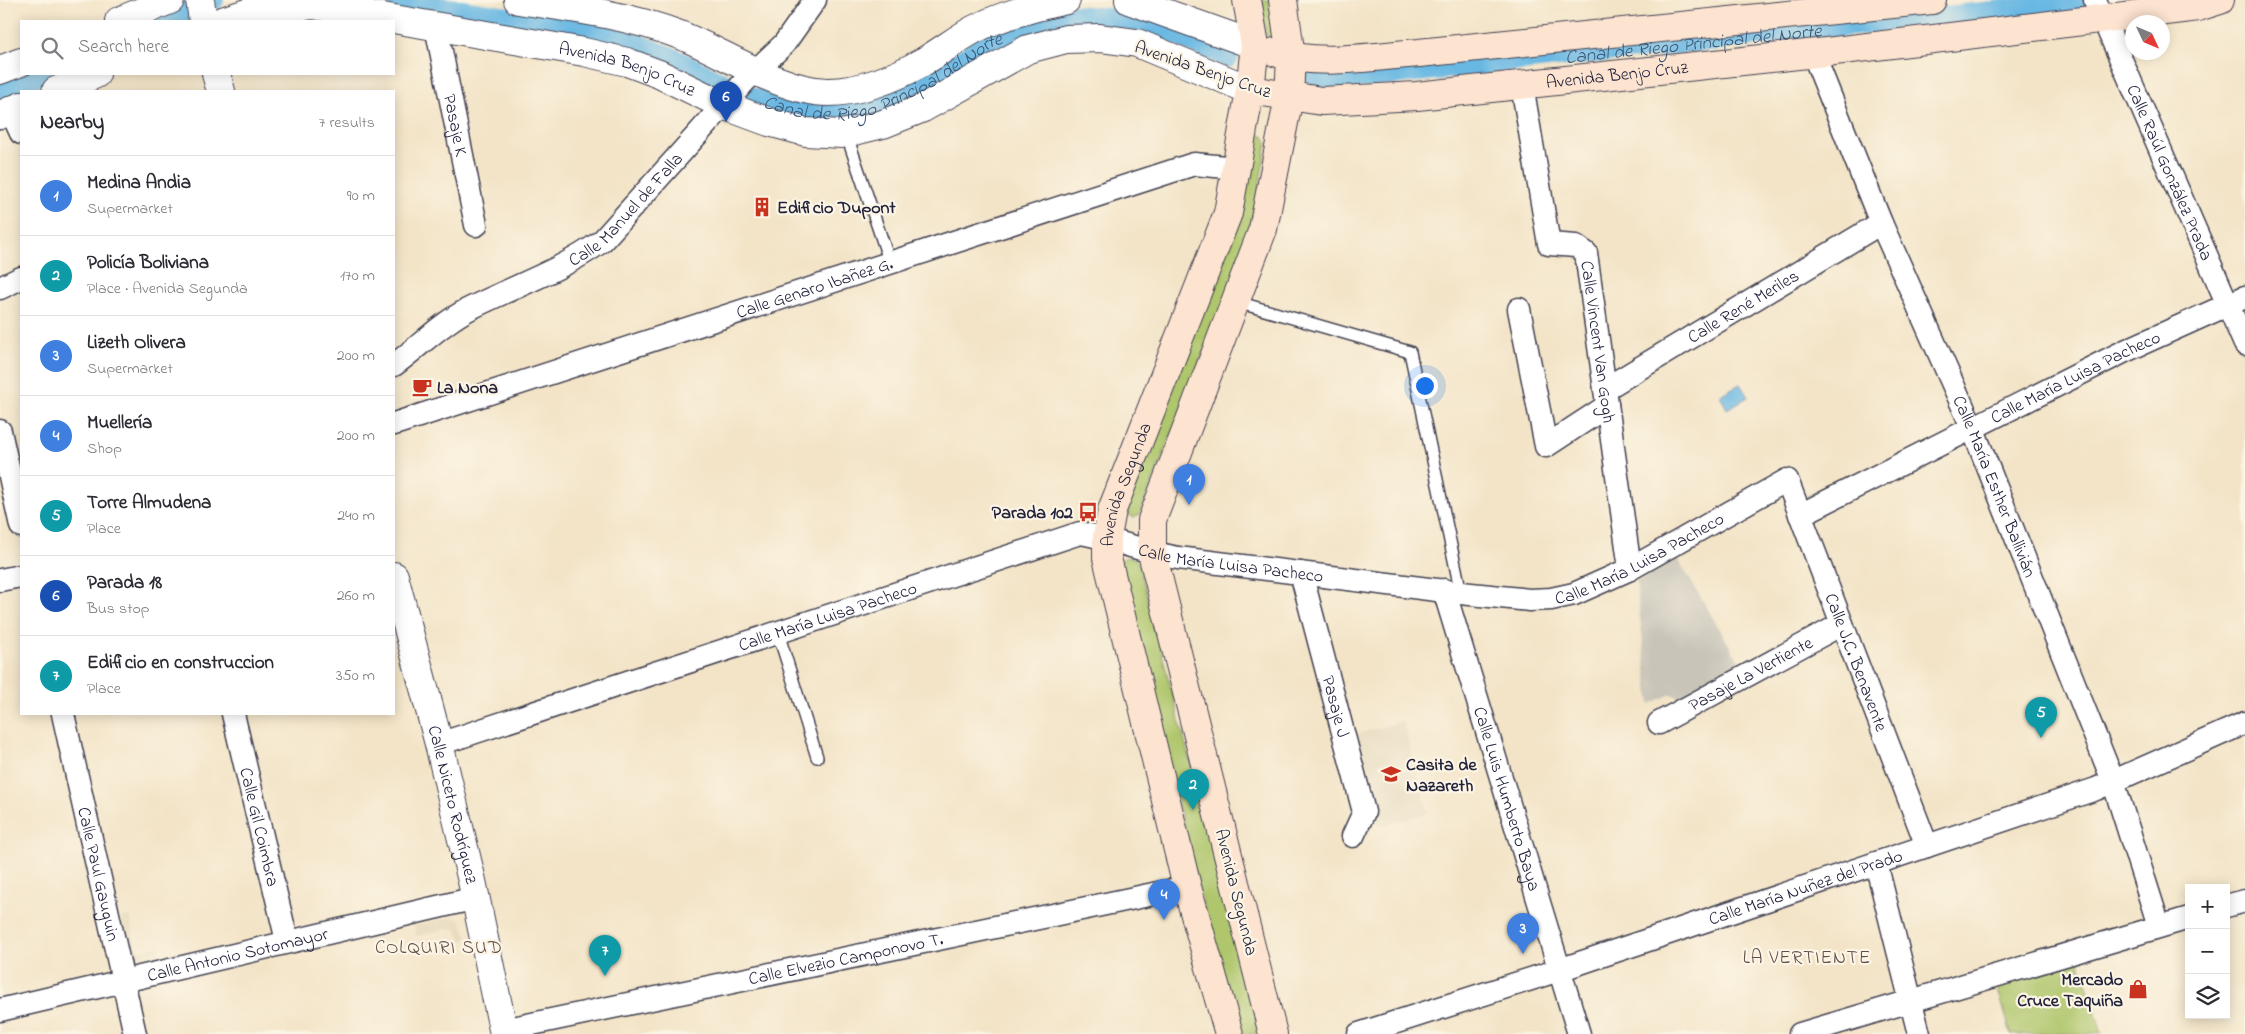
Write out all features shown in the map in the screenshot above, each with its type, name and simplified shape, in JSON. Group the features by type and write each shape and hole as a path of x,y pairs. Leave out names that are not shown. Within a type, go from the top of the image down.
{"main road":[{"name":"Avenida Segunda","path":"1229,1034 1187,887 1107,558 1107,537 1112,510 1225,222 1237,168 1250,90 1255,45 1247,0"},
{"name":"Avenida Segunda","path":"1273,1034 1152,553 1152,520 1237,302 1263,229 1289,98 1291,57 1283,0"},
{"path":"1255,45 1291,57 1342,59 1419,53 1802,6 1932,0"},
{"name":"Avenida Benjo Cruz","path":"1250,90 1289,98 1322,101 1408,97 1813,53 2099,9 2198,8 2220,0"}],"street":[{"path":"121,20 170,0"},
{"name":"Avenida Benjo Cruz","path":"518,0 599,12 646,23 681,35 739,88 769,122 806,132 846,133 884,124 922,108 1028,49 1066,39 1100,38 1137,43 1250,90"},
{"name":"Calle Manuel de Falla","path":"395,364 439,326 466,310 578,258 602,241 739,88 784,44 816,0"},
{"name":"Avenida Benjo Cruz","path":"207,16 313,5 627,62 659,74 739,88 806,89 828,92 855,88 879,81 920,64 972,31 1006,15 1066,0"},
{"path":"1129,0 1173,14 1221,34 1255,45"},
{"name":"Calle Raúl González Prada","path":"2099,9 2237,301 2245,344"},
{"name":"Pasaje K","path":"436,26 476,225"},
{"name":"Calle María Esther Ballivián","path":"1813,53 1881,223 1972,427 2113,781 2159,926"},
{"path":"0,70 20,62"},
{"path":"58,90 94,75"},
{"path":"216,75 221,90"},
{"name":"Calle Vincent Van Gogh","path":"1522,86 1549,244 1576,246 1586,253 1630,569"},
{"name":"Calle Genaro Ibañez G.","path":"395,424 1194,164 1237,168"},
{"name":"Calle René Meriles","path":"1519,309 1546,446 1606,398 1881,223"},
{"path":"0,288 20,278"},
{"name":"Calle María Luisa Pacheco","path":"1800,516 2125,351 2237,301"},
{"path":"0,431 20,521"},
{"name":"Calle María Luisa Pacheco","path":"440,744 1080,533 1107,537 1152,553 1301,574 1530,600 1551,599 1574,594 1630,569 1787,480"},
{"name":"Calle J.C. Benavente","path":"1787,480 1927,846"},
{"name":"Pasaje J","path":"1301,574 1364,812 1353,836"},
{"path":"0,580 20,576"},
{"name":"Calle Niceto Rodríguez","path":"395,580 440,744 476,898 503,1032"},
{"name":"Calle Luis Humberto Baya","path":"1452,592 1559,970 1579,1034"},
{"name":"Pasaje La Vertiente","path":"1659,723 1842,624"},
{"name":"Calle Paul Gauguin","path":"63,715 135,1034"},
{"name":"Calle Gil Coimbra","path":"233,715 287,941"},
{"name":"Calle María Nuñez del Prado","path":"1360,1034 1559,970 2096,789 2245,723"},
{"path":"1876,863 1919,1034"},
{"name":"Calle Elvezio Camponovo T.","path":"503,1032 1187,887"},
{"name":"Calle Antonio Sotomayor","path":"0,1010 476,898"},
{"path":"1800,1034 2185,919"}],"lane":[{"path":"846,133 890,264"},
{"name":"Calle Luis Humberto Baya","path":"1237,302 1410,352 1452,592"},
{"path":"778,633 817,757"}],"shaded area":[{"path":"1676,556 1741,665 1683,699 1671,694 1650,704 1636,582"},
{"name":"Casita de Nazareth","path":"1403,721 1428,813 1378,827 1354,735"},
{"path":"130,916 135,945 140,950 158,946 161,961 140,964 134,962 129,955 121,917"},
{"path":"455,917 460,919 467,936 463,941 455,929 446,929 417,936 414,925"}],"green space":[{"path":"1261,0 1269,0 1274,37 1266,36"},
{"path":"1259,134 1264,136 1267,143 1257,199 1246,244 1140,514 1134,518 1125,509 1255,138"},
{"path":"1126,557 1134,558 1138,562 1261,1034 1240,1034 1199,890 1120,561"},
{"path":"2079,959 2102,1034 2011,1034 1996,983"}],"water":[{"path":"1740,384 1748,397 1727,409 1720,395"}],"waterway":[{"name":"Canal de Riego Principal del Norte","path":"167,20 214,0"},
{"name":"Canal de Riego Principal del Norte","path":"395,0 596,30 671,57 751,97 803,111 841,113 877,107 933,79 989,41 1034,25 1076,15 1129,20 1163,30 1228,58"},
{"name":"Canal de Riego Principal del Norte","path":"1309,80 1341,80 2078,2"},
{"name":"Canal de Riego Principal del Norte","path":"0,92 40,75"}],"place":[{"name":"Parada 18","path":"726,122"},
{"name":"Edificio Dupont","path":"762,207"},
{"name":"La Nona","path":"422,387"},
{"name":"Medina Andia","path":"1189,505"},
{"name":"Parada 102","path":"1088,512"},
{"name":"Torre Almudena","path":"2041,738"},
{"name":"Casita de Nazareth","path":"1391,774"},
{"name":"Policía Boliviana","path":"1193,810"},
{"name":"Muellería","path":"1164,920"},
{"name":"Lizeth Olivera","path":"1523,954"},
{"name":"Edificio en construccion","path":"605,976"},
{"name":"Mercado Cruce Taquiña","path":"2138,989"}],"district":[{"name":"COLQUIRI SUD","path":"439,946"},
{"name":"LA VERTIENTE","path":"1807,956"}]}
